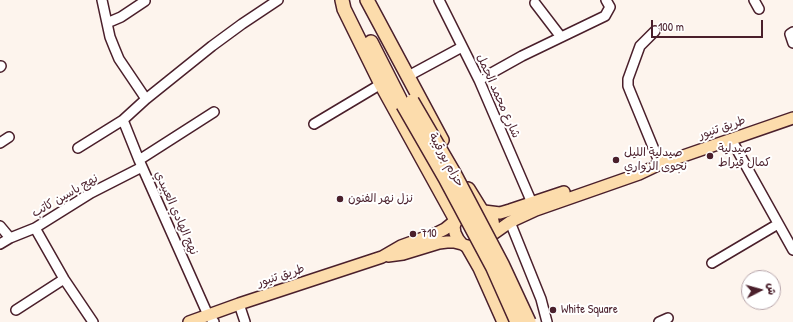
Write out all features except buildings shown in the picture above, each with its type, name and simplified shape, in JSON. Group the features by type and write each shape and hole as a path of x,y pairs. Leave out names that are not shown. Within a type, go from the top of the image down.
{"highway":[{"path":"342,0 344,9 381,84 456,220"},
{"name":"حزام بورقيبة","path":"349,0 408,103 454,173 502,264 528,322"},
{"name":"حزام بورقيبة","path":"360,0 445,178 493,268 517,322"},
{"path":"367,0 470,192 483,210"},
{"path":"493,234 507,260 534,322"},
{"path":"465,245 480,268 504,322"}],"main road":[{"name":"طريق تنيور","path":"493,234 510,222 536,210 639,174 660,164 793,118"},
{"name":"طريق تنيور","path":"483,210 500,213 633,169 660,164"},
{"path":"471,208 483,210 493,221 493,234 486,244 480,247 474,248 465,245 458,239 455,233 454,227 459,214 471,208"},
{"name":"طريق تنيور","path":"382,257 400,246 445,230 456,220"},
{"name":"طريق تنيور","path":"189,322 211,318 239,304 382,257 403,254 439,243 447,242 465,245"}],"street":[{"path":"102,0 110,37 120,59 146,99"},
{"path":"78,148 123,120 146,99 230,33 278,0"},
{"name":"شارع محمد الجمل","path":"439,0 479,80 532,203"},
{"path":"479,80 522,56 605,16 610,7 606,0"},
{"path":"754,0 759,8"},
{"path":"107,23 121,17 146,1"},
{"path":"535,3 561,37"},
{"path":"655,32 640,46 628,78 628,86 660,164"},
{"path":"793,32 790,34 793,43"},
{"path":"412,74 462,47"},
{"path":"314,124 381,84"},
{"name":"نهج ياسين كاتب","path":"0,244 10,238 35,228 140,164 214,112"},
{"name":"نهج الهادي العبيدي","path":"123,120 140,164 211,318"},
{"path":"0,143 9,136"},
{"path":"731,139 778,224 792,246"},
{"path":"510,222 541,299 547,322"},
{"path":"712,263 778,224"},
{"path":"0,226 10,238"},
{"path":"35,228 64,279 92,322"},
{"path":"16,310 64,279"},
{"path":"239,304 245,322"},
{"path":"659,322 668,318"}],"place":[{"name":"صيدلية كمال قيراط","path":"710,156"},
{"name":"صيدلية الليل نجوى الزواري","path":"616,160"},
{"name":"نزل نهر الفنون","path":"340,199"},
{"name":"710","path":"413,234"},
{"name":"White Square","path":"553,310"}]}
